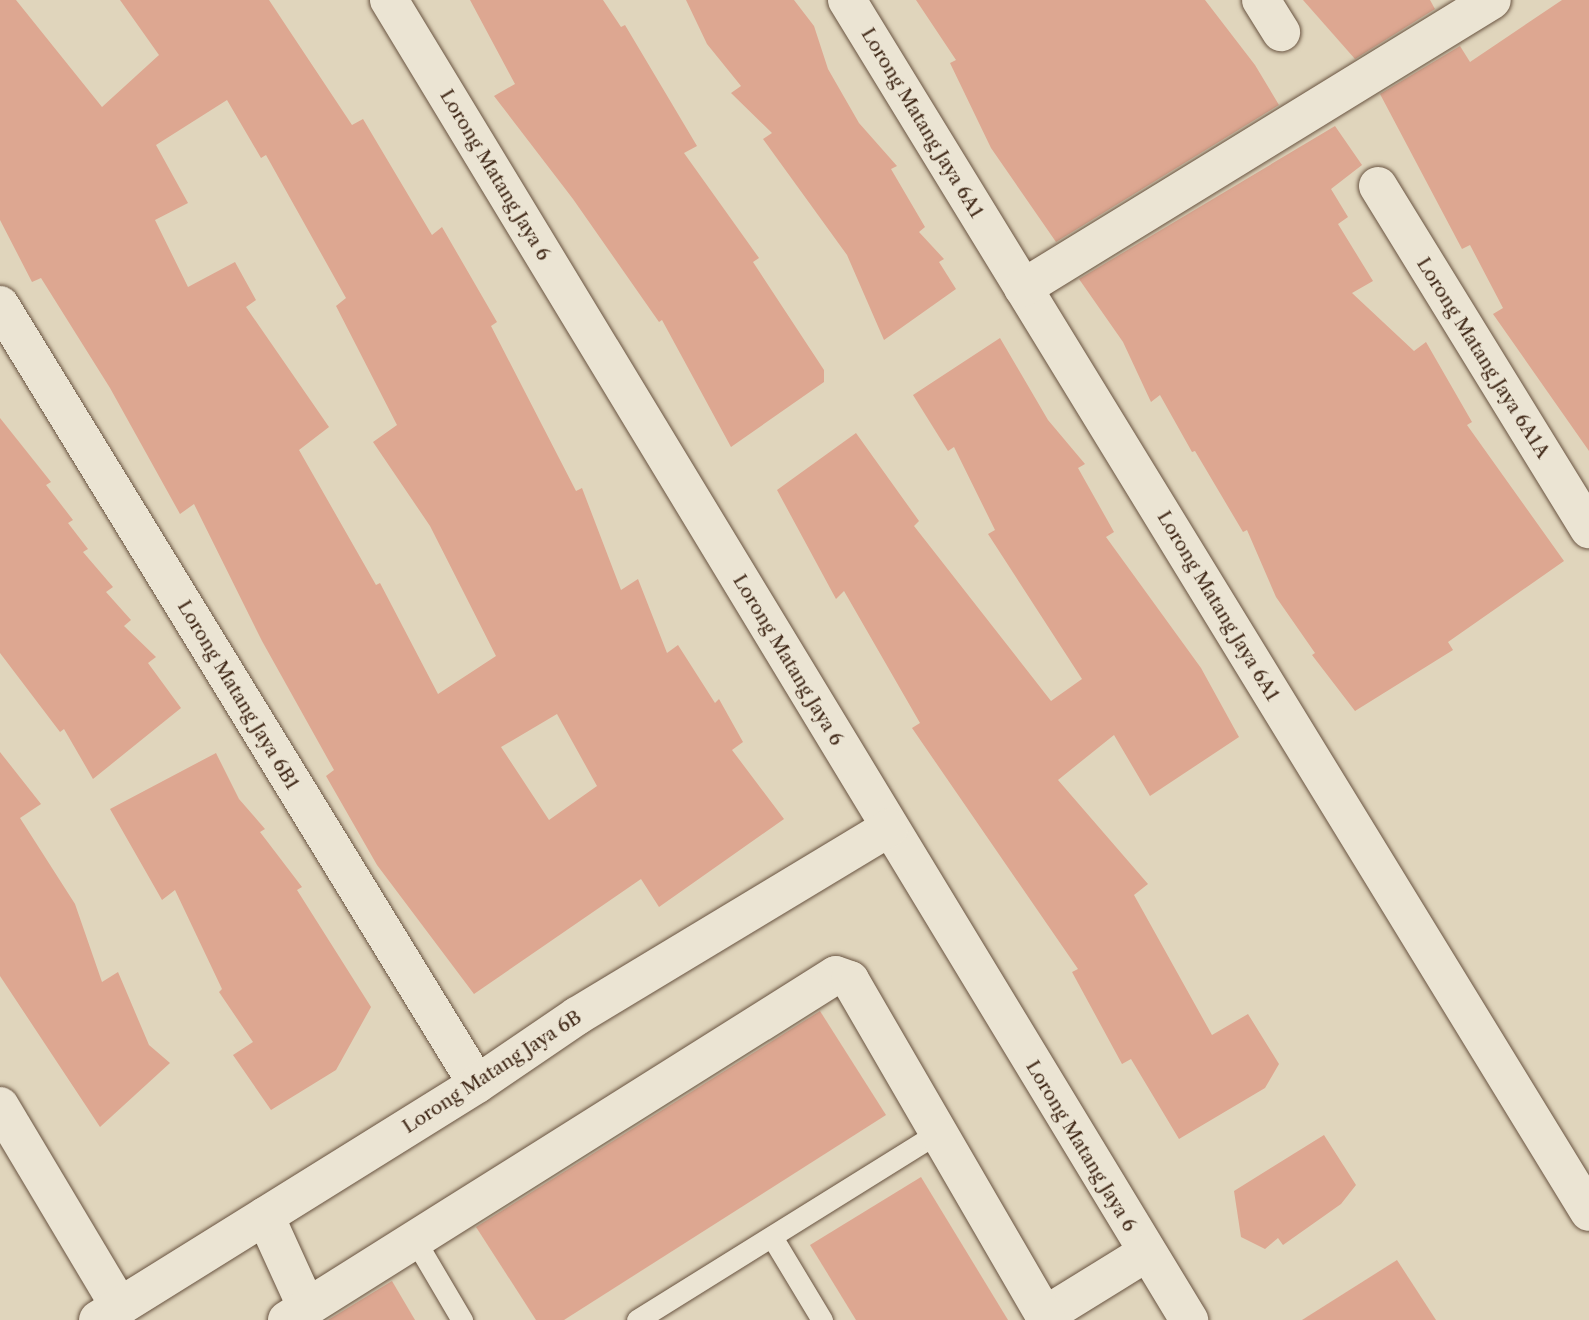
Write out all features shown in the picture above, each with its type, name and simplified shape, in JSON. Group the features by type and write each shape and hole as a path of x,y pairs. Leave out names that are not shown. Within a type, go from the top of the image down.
{"street":[{"name":"Lorong Matang Jaya 6","path":"388,0 1189,1320"},
{"name":"Lorong Matang Jaya 6A1","path":"847,0 1589,1212"},
{"path":"1261,0 1281,32"},
{"path":"1023,288 1492,0"},
{"name":"Lorong Matang Jaya 6A1A","path":"1378,186 1589,529"},
{"name":"Lorong Matang Jaya 6B1","path":"0,305 477,1084"},
{"name":"Lorong Matang Jaya 6B","path":"109,1313 477,1084 589,1009 889,828"},
{"path":"265,1216 297,1314 416,1242 836,975 850,980 1046,1318 1146,1253"},
{"path":"0,1107 109,1313"}],"lane":[{"path":"637,1320 937,1133"},
{"path":"772,1237 822,1320"},
{"path":"416,1242 462,1320"}],"building":[{"path":"0,0 16,0 102,107 159,55 120,0 269,0 352,125 363,119 432,235 442,227 497,322 491,326 576,491 582,488 621,590 638,579 667,653 678,645 715,703 719,699 743,742 732,750 784,819 659,907 641,879 474,994 377,865 326,776 334,770 262,641 194,504 180,514 110,388 41,278 32,282 0,220","holes":["227,100 261,158 266,155 346,298 336,306 397,425 373,442 430,526 496,656 438,694 380,583 376,585 299,450 329,427 246,307 256,300 235,262 188,287 155,220 188,203 156,145","557,714 597,786 549,820 501,747"]},
{"path":"470,0 603,0 621,27 625,25 697,146 684,153 759,258 753,262 824,370 824,382 731,447 662,320 659,322 573,199 494,96 515,84"},
{"path":"686,0 794,0 814,26 828,69 859,123 897,166 891,169 925,227 919,232 944,259 939,262 956,289 884,340 847,255 763,139 772,133 731,93 741,86 707,44"},
{"path":"916,0 1205,0 1255,65 1279,105 1056,242 991,148 950,63 956,60"},
{"path":"1303,0 1430,0 1435,9 1355,59"},
{"path":"1562,0 1589,0 1589,451 1493,314 1503,308 1470,245 1462,249 1380,94 1460,46 1470,62"},
{"path":"1335,126 1362,165 1331,189 1348,217 1338,224 1373,281 1352,293 1414,351 1426,342 1472,422 1467,425 1564,561 1448,642 1453,650 1355,711 1312,655 1315,653 1276,597 1247,530 1243,532 1195,451 1192,452 1160,395 1151,402 1123,342 1079,279"},
{"path":"1000,338 1048,420 1085,464 1078,468 1114,532 1106,537 1201,668 1239,737 1150,796 1114,735 1058,780 1148,884 1134,895 1212,1035 1248,1014 1279,1064 1265,1088 1179,1139 1131,1059 1122,1064 1072,972 1078,969 912,728 920,723 844,591 836,599 777,490 856,433 919,521 914,526 1051,701 1082,679 988,534 995,530 954,447 948,451 913,395"},
{"path":"0,418 51,482 46,485 73,520 68,523 88,549 83,552 113,587 106,592 131,620 124,626 156,657 148,663 181,708 93,779 64,729 60,732 0,653"},
{"path":"0,752 41,804 20,818 75,904 102,982 118,972 149,1045 170,1063 100,1127 0,976"},
{"path":"216,753 239,799 265,829 260,832 302,887 297,890 371,1007 336,1070 271,1110 233,1055 253,1042 219,992 222,989 175,890 162,900 110,809"},
{"path":"820,1011 886,1115 564,1320 536,1320 476,1227"},
{"path":"1324,1135 1356,1185 1341,1204 1283,1245 1278,1238 1265,1249 1241,1237 1234,1191"},
{"path":"921,1177 1008,1320 856,1320 810,1245"},
{"path":"1397,1260 1436,1320 1302,1320"},
{"path":"392,1281 415,1320 328,1320"}]}
